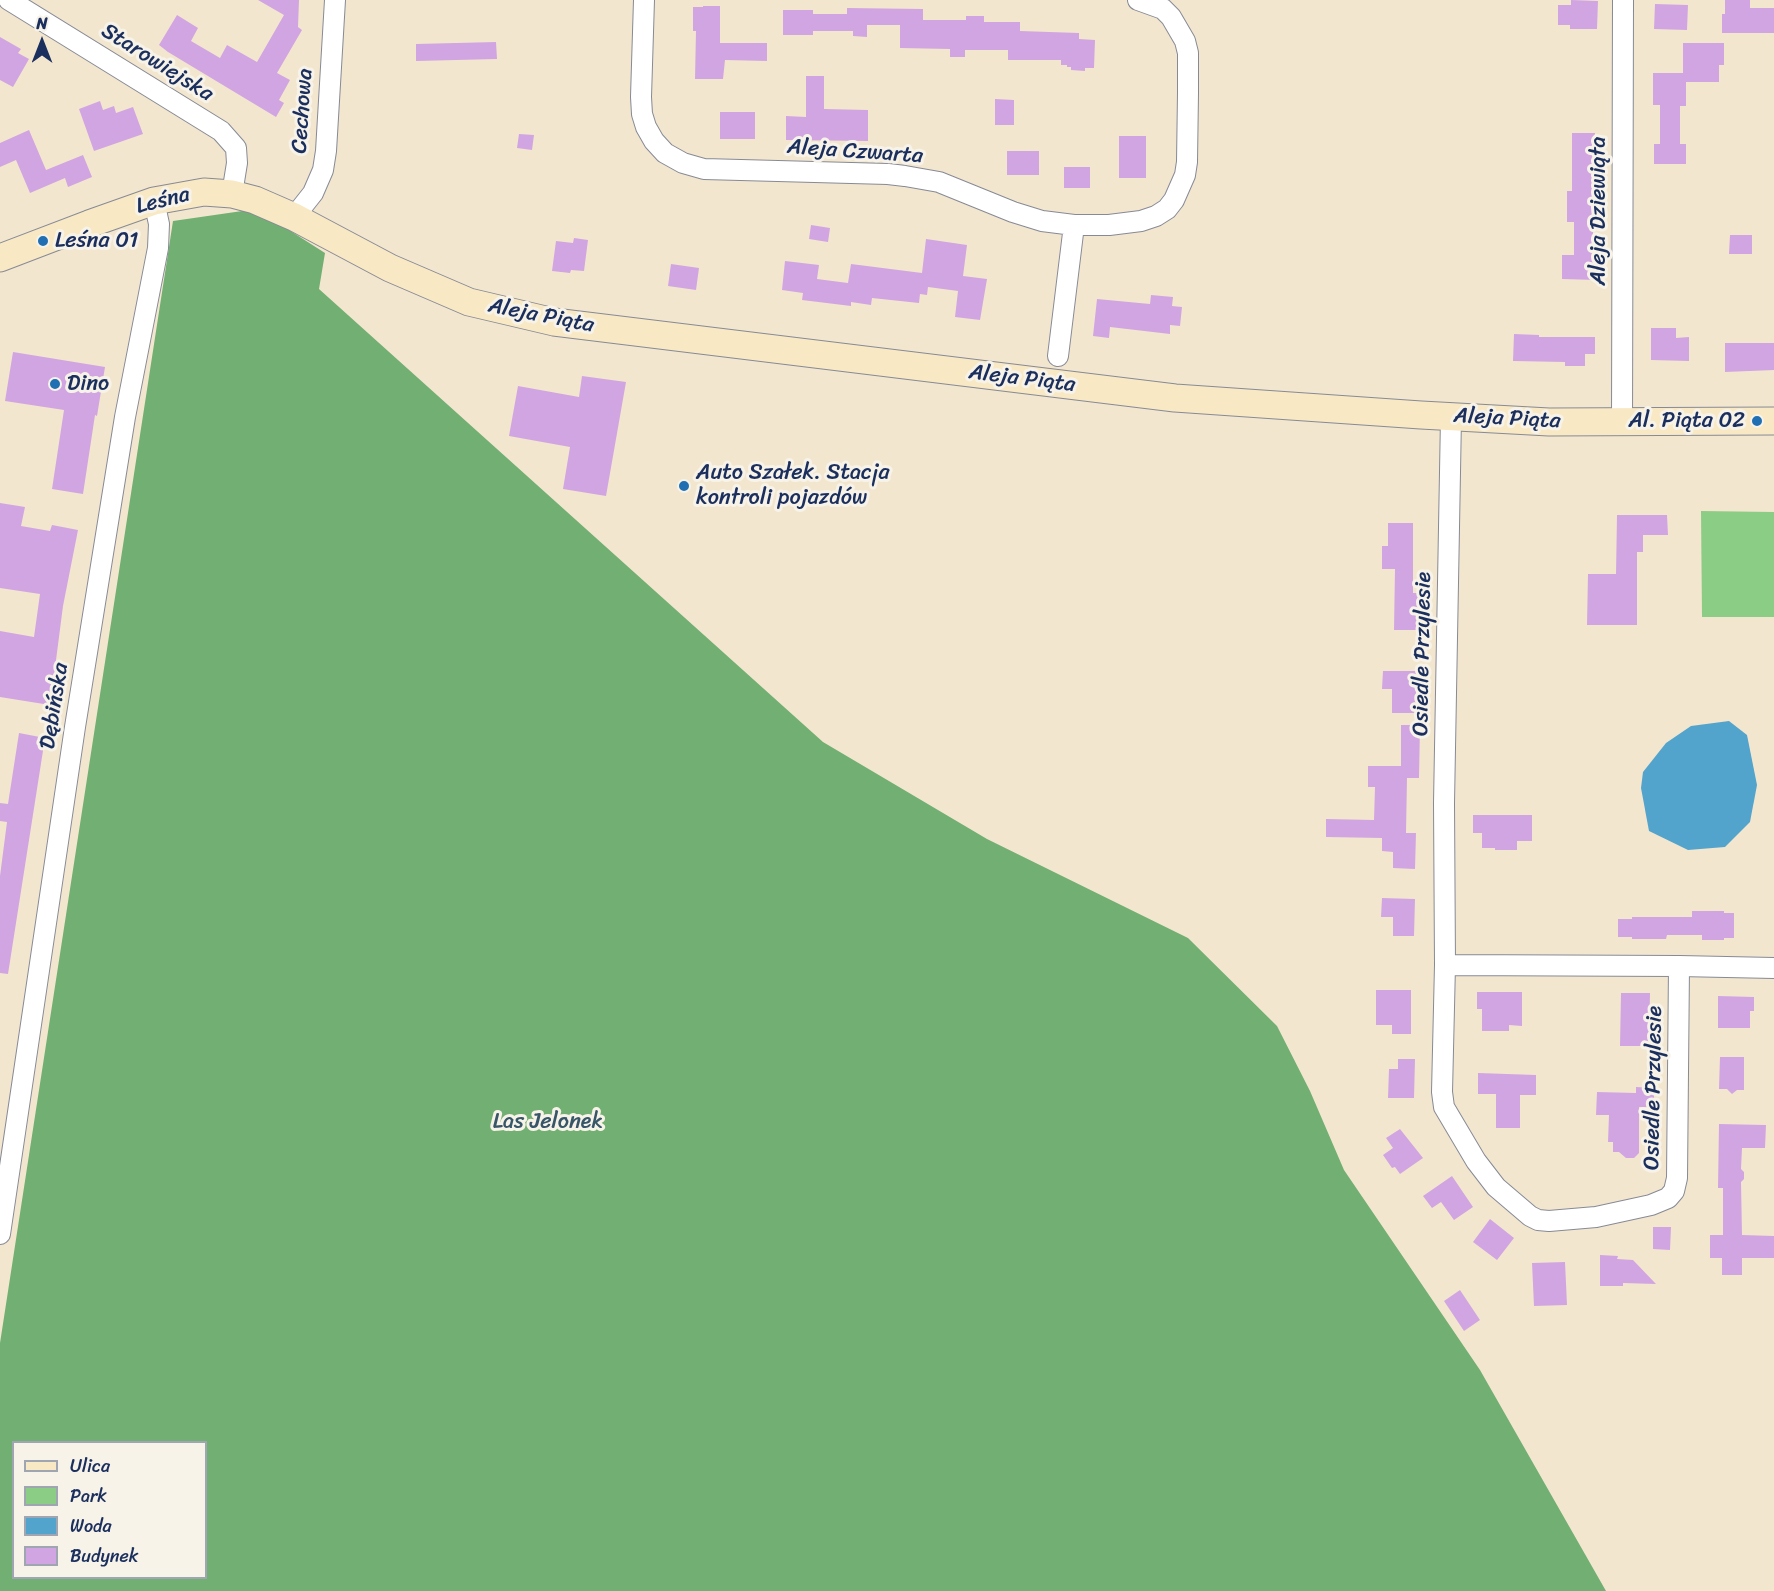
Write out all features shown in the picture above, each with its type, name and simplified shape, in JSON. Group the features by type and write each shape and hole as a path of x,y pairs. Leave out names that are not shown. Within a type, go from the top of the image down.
{"street":[{"name":"Starowiejska","path":"9,0 221,131 236,148 237,163 232,194"},
{"name":"Cechowa","path":"294,217 313,193 323,170 335,0"},
{"name":"Aleja Czwarta","path":"644,0 640,98 642,114 654,141 665,153 683,163 704,169 888,174 923,179 957,189 1042,221 1074,225 1109,225 1156,216 1167,209 1180,188 1187,162 1188,53 1185,41 1171,17 1163,9 1138,0"},
{"name":"Aleja Dziewiąta","path":"1622,423 1623,0"},
{"name":"Leśna","path":"0,258 154,201 204,192 232,194 255,200 294,217"},
{"name":"Dębińska","path":"1,1223 121,440 158,248 159,224 154,201"},
{"name":"Aleja Piąta","path":"294,217 390,268 469,302 554,321 1175,398 1549,422 1774,421"},
{"path":"1058,356 1074,225"},
{"name":"Osiedle Przylesie","path":"1451,417 1444,803 1445,965 1442,1092 1444,1107 1476,1161 1496,1187 1530,1216 1538,1220 1549,1221 1596,1217 1651,1205 1668,1198 1674,1191 1677,1178 1679,966"},
{"path":"1445,965 1774,968"}],"green space":[{"name":"Las Jelonek","path":"256,209 325,253 319,289 823,742 987,839 1188,938 1277,1026 1310,1091 1344,1170 1480,1370 1606,1591 0,1591 0,1343 173,221"},
{"path":"1701,511 1774,512 1774,617 1702,617"}],"water":[{"path":"1729,721 1747,735 1757,785 1750,822 1725,847 1688,850 1649,831 1641,788 1643,772 1666,743 1691,726"}],"building":[{"path":"258,0 299,0 298,27 302,30 277,73 290,80 279,100 284,103 276,117 159,45 177,15 198,28 191,41 220,58 227,45 257,62 284,15"},
{"path":"1571,0 1598,1 1597,29 1570,29 1570,25 1558,25 1558,5 1571,5"},
{"path":"1725,0 1750,0 1750,8 1774,8 1774,33 1722,33"},
{"path":"1655,4 1688,5 1687,30 1654,29"},
{"path":"720,6 720,43 767,43 767,61 725,60 723,79 695,79 696,31 693,31 693,7"},
{"path":"847,8 923,9 923,20 966,20 966,16 984,16 984,22 1020,22 1020,31 1079,33 1079,39 1095,40 1094,68 1085,68 1085,71 1071,70 1071,67 1067,65 1061,65 1061,60 1008,60 1008,50 965,50 965,57 950,57 950,49 900,48 900,25 867,25 867,37 853,36 853,31 813,31 813,35 783,35 783,10 813,10 813,14 847,14"},
{"path":"0,37 21,49 18,53 29,59 13,87 0,80"},
{"path":"496,42 497,59 416,61 416,44"},
{"path":"1683,43 1724,43 1724,65 1719,65 1719,82 1686,82 1686,106 1680,106 1680,144 1686,144 1686,164 1654,164 1654,144 1660,144 1660,105 1653,105 1653,73 1683,73"},
{"path":"806,76 824,76 824,109 868,110 868,141 786,140 786,116 806,117"},
{"path":"995,99 1014,100 1014,125 995,125"},
{"path":"100,101 103,110 114,106 116,113 133,107 143,134 94,151 79,109"},
{"path":"720,112 755,112 755,139 720,139"},
{"path":"29,130 46,170 83,155 92,177 68,187 65,178 30,193 16,160 0,167 0,143"},
{"path":"1572,133 1595,133 1596,222 1593,222 1593,255 1596,255 1596,280 1562,279 1562,255 1574,255 1574,222 1567,222 1567,191 1572,191"},
{"path":"519,134 534,135 532,150 517,148"},
{"path":"1119,136 1146,136 1146,178 1119,178"},
{"path":"1007,151 1039,151 1039,175 1007,175"},
{"path":"1064,167 1090,167 1090,188 1064,188"},
{"path":"811,225 830,228 828,242 809,239"},
{"path":"1730,235 1752,235 1752,254 1729,254"},
{"path":"574,238 588,240 584,271 571,270 570,273 552,271 556,241 573,243"},
{"path":"926,239 967,245 963,276 987,279 980,320 955,317 958,291 928,287 927,295 920,294 919,303 872,298 871,305 851,302 851,306 802,300 803,293 782,290 785,261 819,265 817,279 848,283 851,264 922,273"},
{"path":"671,264 699,268 696,290 668,286"},
{"path":"1151,295 1173,297 1172,306 1182,307 1180,326 1170,325 1170,334 1110,327 1109,338 1093,336 1097,299 1150,304"},
{"path":"1651,328 1676,328 1676,338 1689,337 1689,361 1651,360"},
{"path":"1514,334 1539,335 1539,337 1595,337 1595,354 1585,354 1585,366 1565,366 1565,362 1513,361"},
{"path":"1725,343 1774,343 1774,370 1725,372"},
{"name":"Dino","path":"13,352 105,367 83,494 52,489 64,410 5,401"},
{"path":"582,376 626,382 606,496 563,489 570,447 509,436 518,386 579,397"},
{"path":"0,503 25,507 21,526 50,531 52,525 78,530 63,606 55,668 59,668 55,693 51,693 50,705 0,697 0,631 34,637 40,594 0,588"},
{"path":"1617,515 1667,515 1668,535 1643,535 1643,552 1637,552 1637,625 1587,625 1588,574 1616,574"},
{"path":"1388,523 1413,523 1413,593 1421,593 1421,630 1394,630 1395,569 1382,569 1382,546 1388,546"},
{"path":"1383,671 1420,671 1420,689 1416,689 1416,713 1392,713 1392,689 1382,689"},
{"path":"1401,725 1420,725 1419,778 1407,778 1406,833 1416,833 1415,869 1393,868 1393,852 1382,851 1382,838 1326,837 1326,819 1374,820 1375,787 1368,787 1368,766 1401,766"},
{"path":"19,733 45,738 8,974 0,973 0,876 7,822 0,821 0,803 8,804"},
{"path":"1473,815 1532,815 1532,841 1517,841 1517,850 1482,848 1482,833 1473,833"},
{"path":"1382,898 1415,899 1414,936 1393,936 1393,917 1381,917"},
{"path":"1692,911 1734,913 1734,938 1702,940 1702,935 1667,935 1666,939 1618,937 1618,919 1692,917"},
{"path":"1376,990 1411,990 1411,1034 1392,1034 1392,1025 1376,1025"},
{"path":"1477,992 1522,992 1522,1026 1509,1025 1509,1031 1482,1031 1482,1009 1477,1009"},
{"path":"1621,993 1650,993 1649,1046 1620,1046"},
{"path":"1718,996 1754,997 1754,1011 1750,1011 1750,1028 1718,1028"},
{"path":"1720,1057 1744,1057 1744,1090 1737,1090 1732,1094 1727,1089 1719,1089"},
{"path":"1398,1059 1415,1059 1414,1098 1388,1098 1389,1069 1398,1069"},
{"path":"1478,1073 1536,1075 1536,1095 1520,1095 1520,1128 1496,1128 1496,1094 1478,1094"},
{"path":"1636,1087 1654,1088 1654,1107 1639,1107 1639,1153 1634,1158 1626,1158 1619,1152 1613,1152 1613,1142 1608,1142 1609,1115 1596,1115 1597,1092 1636,1093"},
{"path":"1719,1124 1766,1125 1765,1148 1742,1148 1741,1169 1744,1172 1744,1179 1741,1182 1742,1235 1774,1236 1774,1258 1742,1258 1742,1275 1722,1275 1722,1258 1710,1258 1710,1235 1723,1235 1723,1188 1718,1188"},
{"path":"1400,1129 1423,1158 1400,1174 1395,1167 1392,1168 1383,1155 1393,1148 1386,1138"},
{"path":"1452,1176 1473,1207 1454,1220 1441,1202 1432,1208 1423,1196"},
{"path":"1490,1219 1514,1238 1497,1260 1473,1242"},
{"path":"1653,1227 1671,1227 1670,1250 1653,1249"},
{"path":"1600,1255 1633,1260 1656,1284 1623,1283 1623,1286 1600,1286"},
{"path":"1565,1262 1567,1305 1534,1306 1532,1263"},
{"path":"1460,1290 1480,1320 1464,1331 1444,1301"}],"place":[{"name":"Leśna 01","path":"43,241"},
{"name":"Dino","path":"55,384"},
{"name":"Al. Piąta 02","path":"1757,421"},
{"name":"Auto Szałek. Stacja kontroli pojazdów","path":"684,486"}]}
